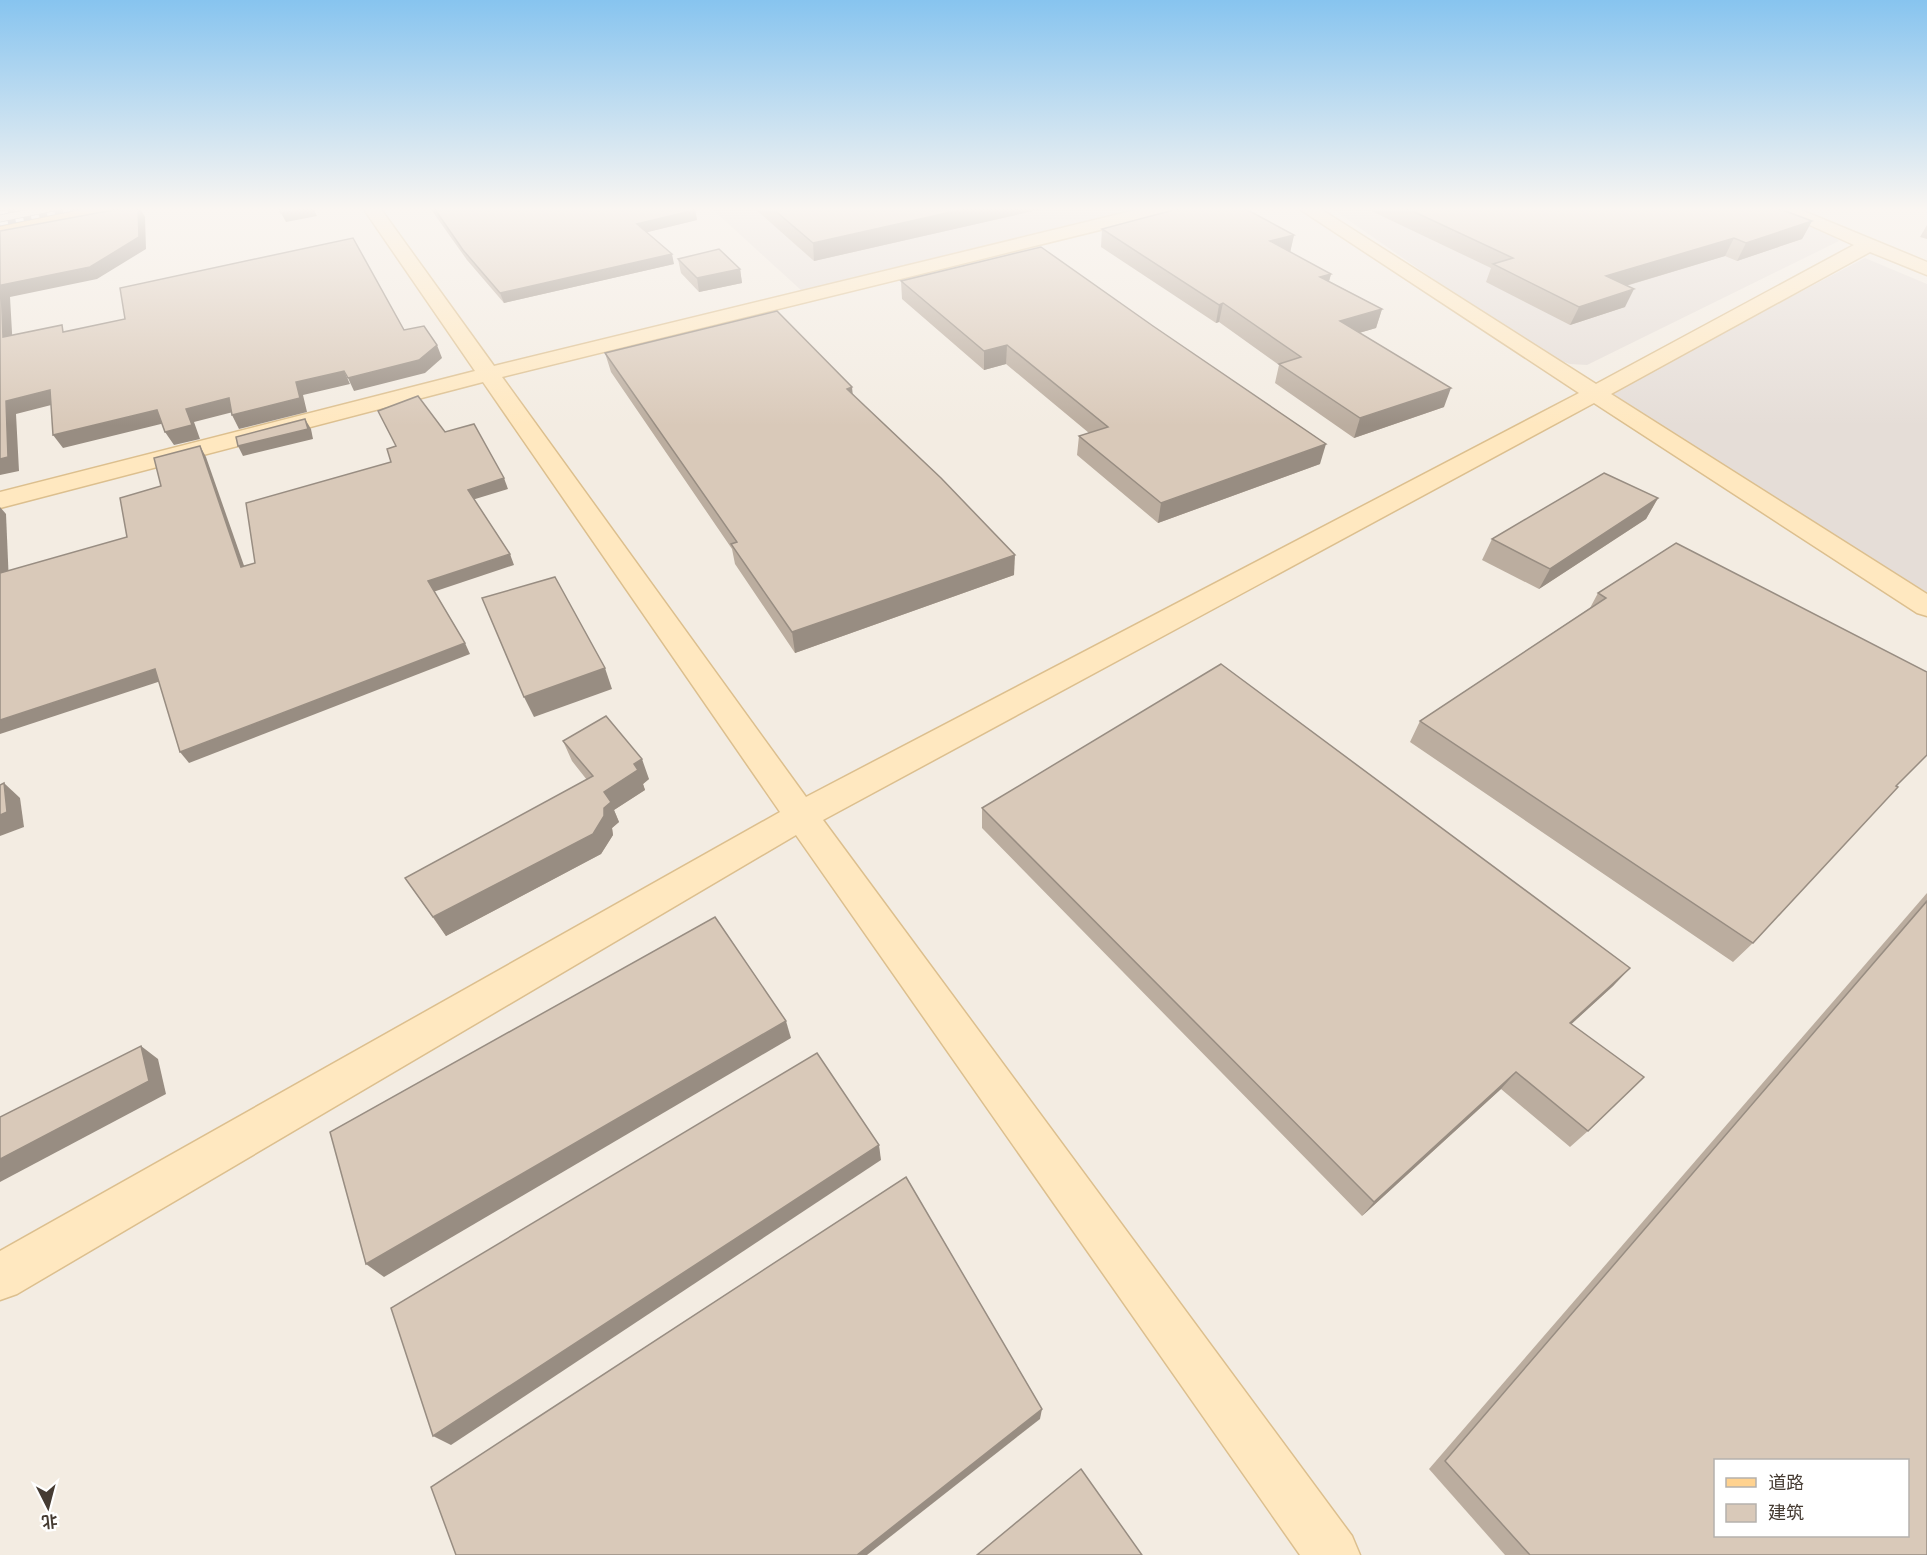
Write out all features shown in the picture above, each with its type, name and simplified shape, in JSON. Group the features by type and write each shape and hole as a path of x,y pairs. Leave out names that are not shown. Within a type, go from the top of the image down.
{"street":[{"path":"423,281 801,816 1333,1555"},
{"path":"0,500 490,374 871,281"},
{"path":"1417,281 1927,607"},
{"path":"0,1277 801,816 1804,281"}],"shaded area":[{"path":"790,281 849,281 803,292"},
{"path":"1435,281 1759,281 1587,365 1570,364 1556,359 1495,322"},
{"path":"1822,281 1919,281 1927,284 1927,592 1591,402"}],"building":[{"path":"0,281 23,281 1,285 3,337 62,325 63,332 125,319 120,288 155,281 377,281 404,330 424,326 437,345 419,360 348,378 344,371 296,382 300,398 232,415 229,398 186,409 192,425 165,432 157,410 53,435 50,390 6,401 8,457 0,459"},
{"path":"489,281 555,281 500,293"},
{"path":"901,281 1089,281 1326,444 1161,503 1079,436 1108,427 1007,345 984,351"},
{"path":"1181,281 1327,281 1382,309 1340,321 1451,388 1360,418 1279,364 1301,357 1223,303 1219,305"},
{"path":"1526,281 1616,281 1634,289 1579,307"},
{"path":"777,311 852,387 847,389 941,478 1015,555 792,632 731,544 737,542 605,353"},
{"path":"418,396 445,432 474,424 504,478 468,490 510,554 428,581 465,643 180,752 155,669 0,720 0,573 127,537 120,498 161,486 154,458 200,446 241,567 255,563 246,503 391,462 387,449 396,446 378,411"},
{"path":"305,419 308,429 238,446 236,437"},
{"path":"1604,473 1658,498 1550,569 1492,539"},
{"path":"1676,543 1927,672 1927,755 1753,943 1420,721 1606,598 1598,593"},
{"path":"555,577 605,668 524,697 482,598"},
{"path":"1221,664 1630,968 1570,1023 1644,1077 1588,1131 1516,1072 1374,1202 982,808"},
{"path":"606,716 642,759 634,764 638,770 604,792 611,802 604,808 604,816 593,834 433,917 405,878 593,776 563,741"},
{"path":"4,783 7,812 0,815 0,785"},
{"path":"1927,901 1927,1555 1530,1555 1445,1461"},
{"path":"715,917 786,1021 366,1264 330,1132"},
{"path":"141,1046 149,1081 0,1159 0,1117"},
{"path":"817,1053 879,1145 433,1436 391,1308"},
{"path":"906,1177 1042,1409 857,1555 456,1555 431,1487"},
{"path":"1081,1469 1142,1555 977,1555"}]}
